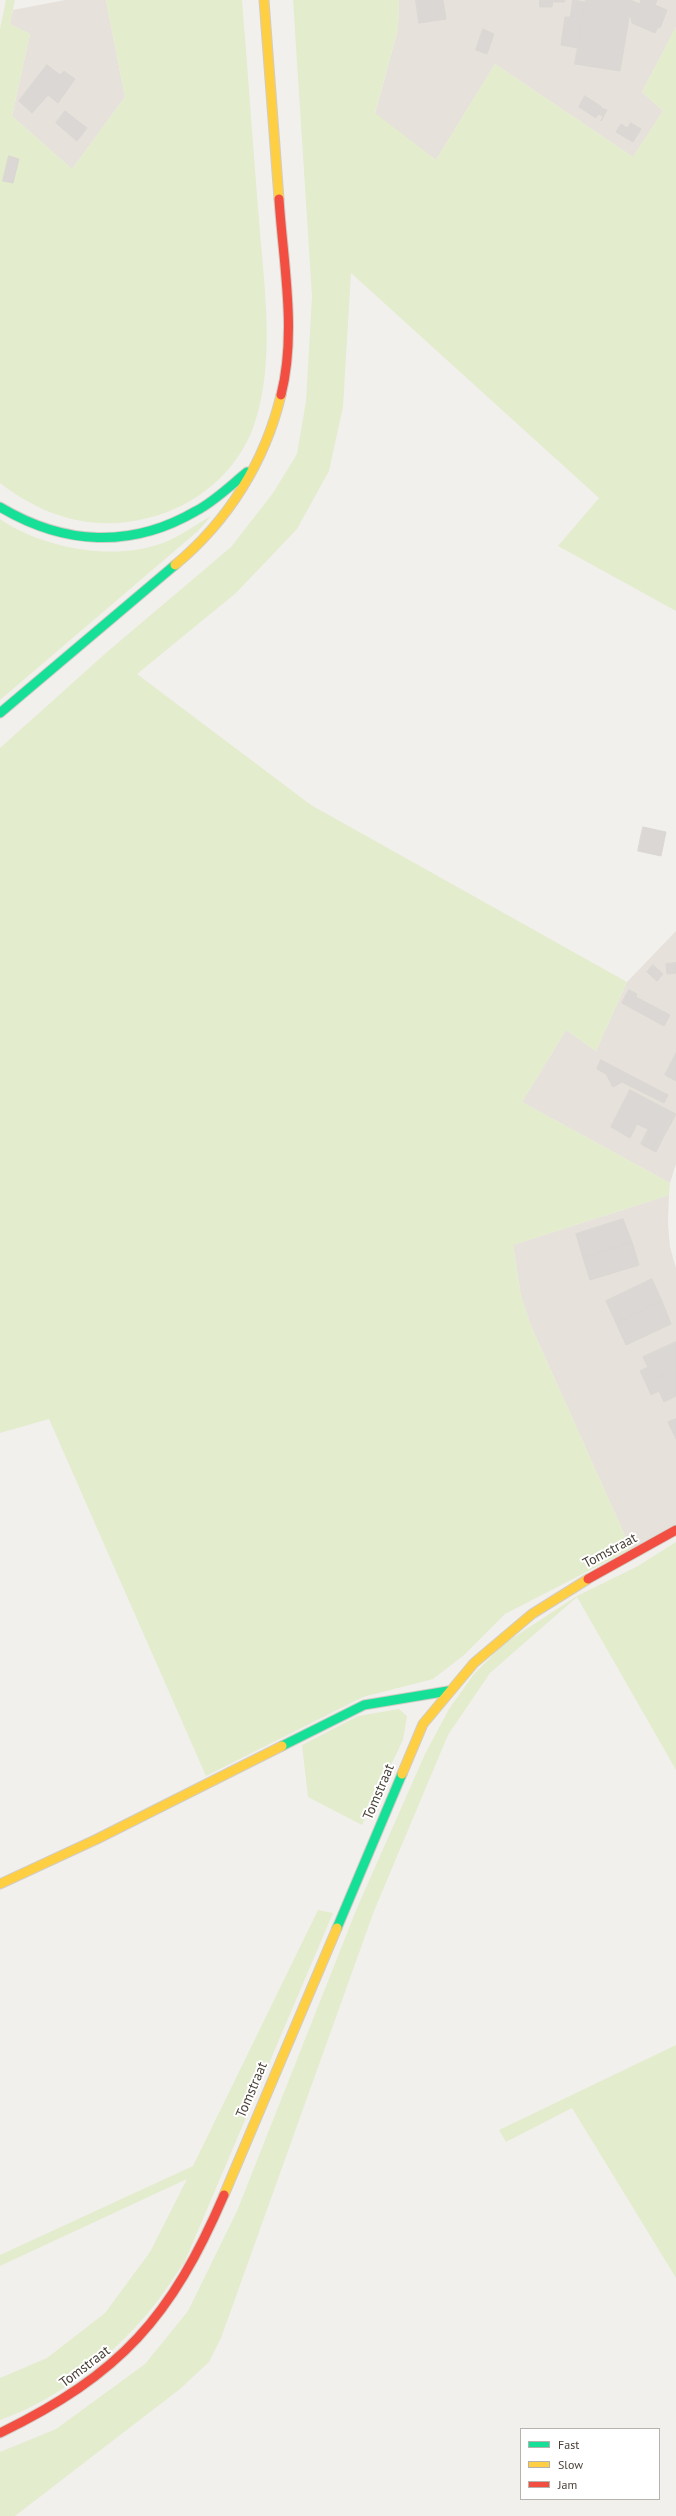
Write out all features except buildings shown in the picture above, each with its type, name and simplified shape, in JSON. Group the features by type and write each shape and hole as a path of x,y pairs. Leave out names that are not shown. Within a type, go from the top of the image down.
{"main road":[{"path":"0,714 194,549 228,512 254,466 277,413 283,386 287,324 264,0"},
{"path":"0,507 27,521 66,535 99,538 126,537 169,526 196,512 254,466"},
{"name":"Tomstraat","path":"0,2433 43,2414 86,2386 132,2348 165,2307 188,2273 207,2233 423,1724 448,1691 491,1645 519,1622 577,1585 676,1530"},
{"path":"0,1884 97,1839 364,1705 448,1691"}],"shaded area":[{"path":"65,0 106,0 125,97 72,169 12,116 30,34 10,24 13,10"},
{"path":"399,0 676,0 676,27 642,92 663,111 633,157 495,64 436,160 375,114 398,29"},
{"path":"676,931 676,1164 670,1183 522,1102 566,1030 596,1051 627,982"},
{"path":"669,1195 668,1223 670,1247 676,1268 676,1524 631,1549 531,1326 521,1296 513,1245"}],"green space":[{"path":"6,0 15,0 10,24 30,34 12,116 72,169 125,97 106,0 242,0 267,324 267,350 261,401 247,442 226,472 213,485 198,496 165,513 148,518 128,522 108,523 89,522 70,518 52,513 34,505 0,483 0,29"},
{"path":"293,0 399,0 398,29 375,113 436,160 495,64 633,157 663,111 642,92 676,27 676,611 558,546 599,498 351,273 343,407 329,471 297,529 236,593 137,674 311,805 627,982 596,1051 566,1030 522,1102 670,1183 669,1195 513,1245 521,1296 531,1326 631,1549 505,1614 464,1655 433,1679 363,1697 206,1776 49,1419 0,1433 0,748 107,652 231,547 273,493 297,454 306,401 312,296"},
{"path":"211,516 198,531 0,700 0,519 36,538 56,544 77,549 120,551 141,549 160,544 180,535"},
{"path":"676,1542 676,1770 577,1597 490,1673 448,1735 374,1911 221,2338 209,2362 180,2389 15,2516 0,2516 0,2452 56,2429 145,2364 188,2311 237,2211 357,1908 425,1754 449,1709 474,1674 505,1643 577,1596 638,1566"},
{"path":"399,1709 407,1716 403,1740 362,1825 308,1797 302,1745 358,1716"},
{"path":"318,1910 333,1913 185,2261 152,2308 137,2326 102,2359 64,2388 22,2411 0,2420 0,2378 47,2358 105,2313 150,2252 187,2179 0,2266 0,2255 193,2166"},
{"path":"676,2045 676,2278 572,2108 506,2142 499,2130"}],"traffic: fast":[{"path":"0,507 24,520 48,529 73,535 98,538 122,536 147,532 172,523 196,511 216,498 247,472"},
{"path":"0,713 175,565"},
{"path":"282,1746 364,1705 448,1691"},
{"path":"337,1928 402,1774"}],"traffic: slow":[{"path":"264,0 279,199"},
{"path":"175,565 212,529 228,510 242,489 265,444 281,395"},
{"path":"402,1774 423,1724 474,1663 532,1614 588,1579"},
{"path":"0,1884 97,1839 282,1746"},
{"path":"224,2195 337,1928"}],"traffic: jam":[{"path":"279,199 288,297 288,347 286,371 281,395"},
{"path":"588,1579 676,1530"},
{"path":"0,2433 42,2411 79,2388 110,2364 138,2338 162,2309 184,2276 224,2195"}]}
